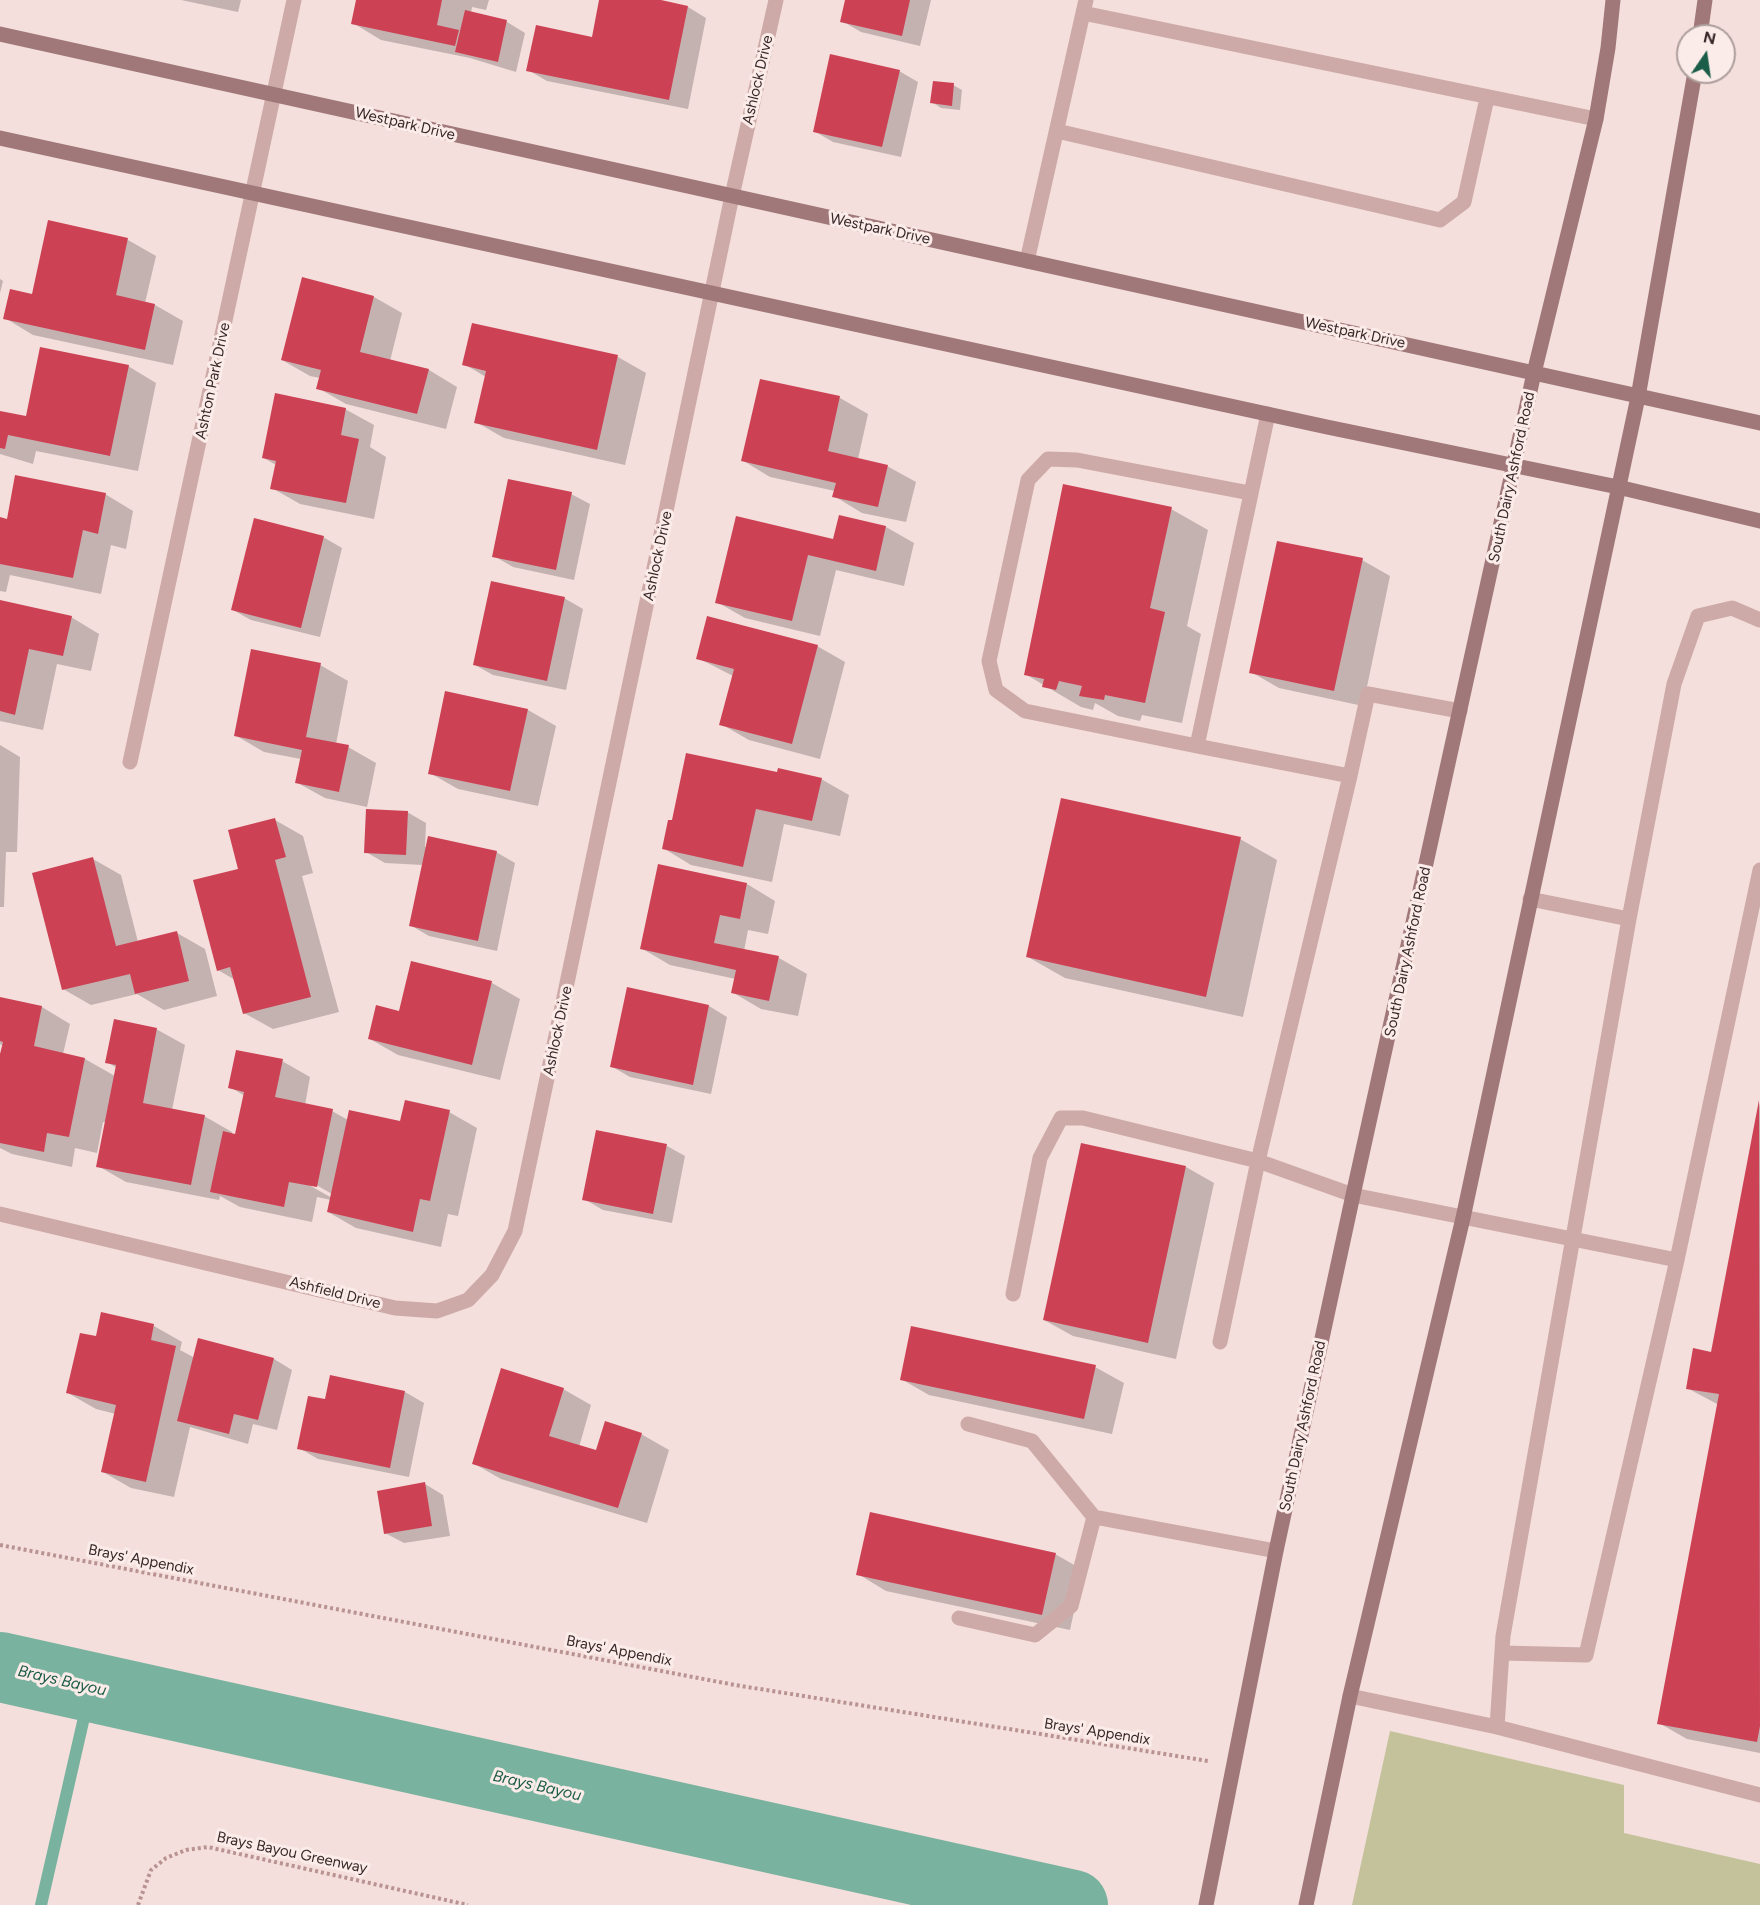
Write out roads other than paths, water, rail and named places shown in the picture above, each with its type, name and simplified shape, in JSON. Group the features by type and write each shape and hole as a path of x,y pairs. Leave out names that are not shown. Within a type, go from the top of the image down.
{"main road":[{"name":"South Dairy Ashford Road","path":"1206,1905 1276,1551 1353,1195 1534,373 1596,120 1613,0"},
{"path":"1702,24 1705,0"},
{"name":"Westpark Drive","path":"0,34 1760,423"},
{"path":"1306,1905 1350,1696 1463,1218 1638,397 1693,84"},
{"path":"0,138 1268,414 1618,487 1760,521"}],"street":[{"name":"Ashton Park Drive","path":"130,762 294,0"},
{"name":"Ashlock Drive","path":"541,1112 732,196 776,0"},
{"path":"1027,261 1085,7 1487,98 1596,120"},
{"path":"1058,131 1440,220 1464,202 1487,98"},
{"path":"1197,746 1268,414"},
{"path":"1250,492 1077,460 1048,459 1028,480 989,661 996,690 1025,711 1350,776"},
{"path":"1497,1726 1502,1653 1572,1238 1674,684 1698,616 1732,608 1760,620"},
{"path":"1220,1342 1258,1161 1368,694 1460,711"},
{"path":"1502,1653 1586,1655 1677,1260 1760,870"},
{"path":"1530,899 1629,919"},
{"name":"Ashfield Drive","path":"0,1214 395,1308 437,1311 468,1300 492,1275 515,1231 541,1112"},
{"path":"1013,1294 1040,1158 1060,1118 1083,1118 1258,1161 1353,1195 1677,1260"},
{"path":"968,1424 1032,1441 1094,1517 1276,1551"},
{"path":"959,1618 1035,1635 1071,1606 1094,1517"},
{"path":"1350,1696 1497,1726 1760,1795"}],"waterway":[{"name":"Brays Bayou","path":"0,1667 1073,1905"},
{"path":"41,1905 91,1687"}]}
